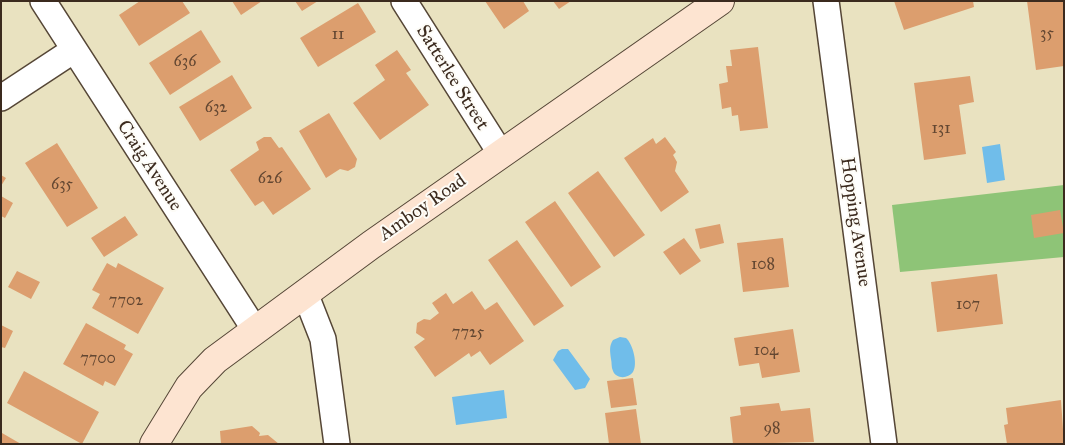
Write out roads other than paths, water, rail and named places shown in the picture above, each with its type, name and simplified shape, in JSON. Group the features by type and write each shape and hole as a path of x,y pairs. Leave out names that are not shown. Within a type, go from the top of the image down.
{"street":[{"name":"Craig Avenue","path":"43,1 255,330"},
{"name":"Satterlee Street","path":"404,1 501,154"},
{"name":"Amboy Road","path":"154,444 189,387 215,360 370,244 720,1"},
{"name":"Hopping Avenue","path":"826,1 884,444"},
{"path":"1,98 74,50"},
{"path":"305,293 323,339 337,444"}],"water":[{"path":"1000,144 1005,180 987,183 982,147"},
{"path":"620,337 626,338 629,341 635,359 633,372 625,377 617,376 613,371 610,351 613,340"},
{"path":"568,349 590,379 585,388 575,390 553,360 558,351"},
{"path":"504,390 507,418 456,425 452,397"}]}
